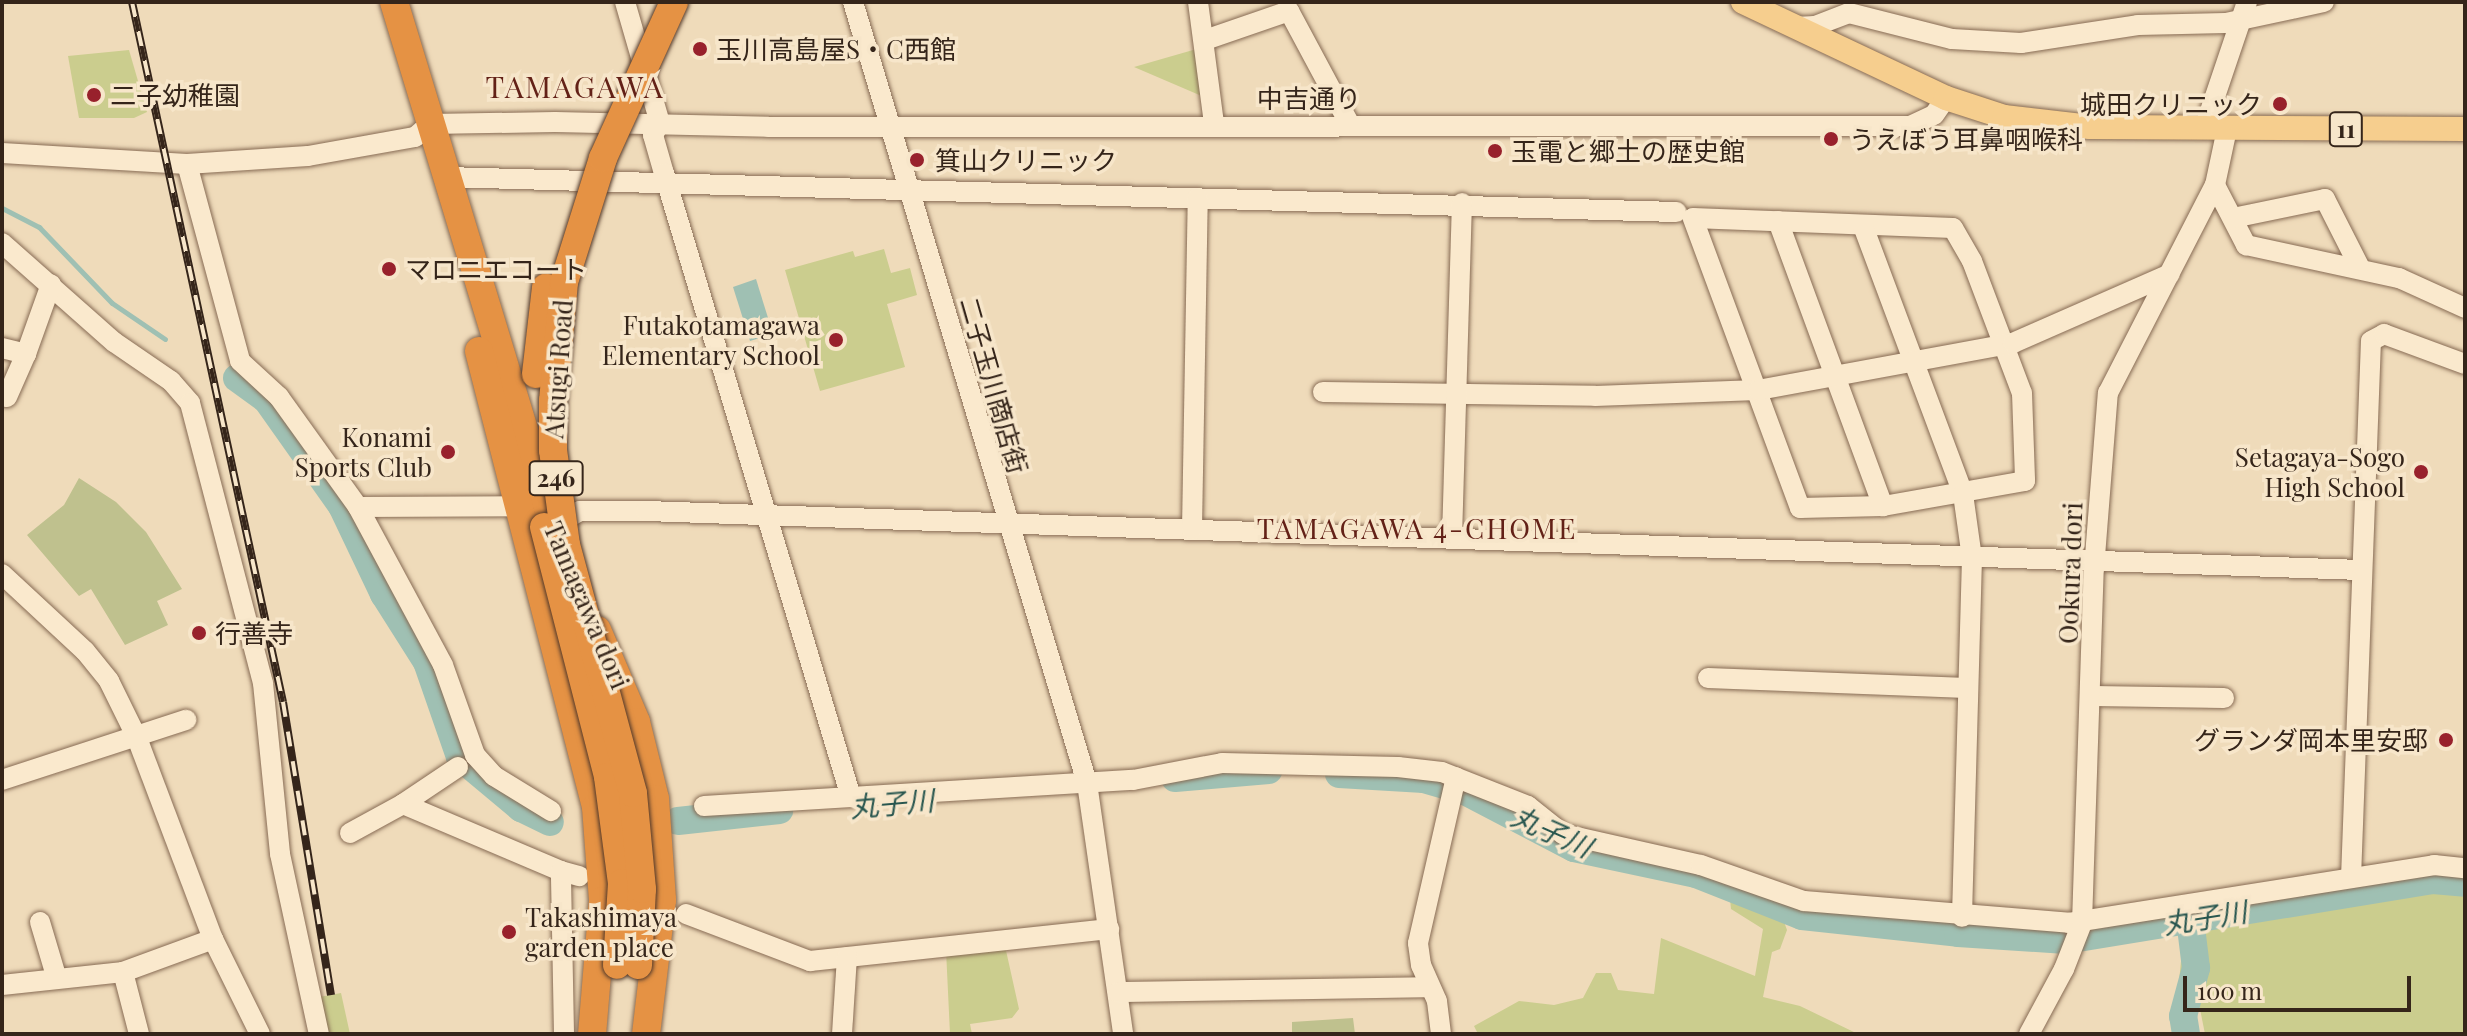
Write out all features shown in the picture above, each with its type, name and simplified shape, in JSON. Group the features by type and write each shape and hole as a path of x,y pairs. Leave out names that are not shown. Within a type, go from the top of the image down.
{"highway":[{"name":"Tamagawa dori","path":"373,2 423,131 446,177 551,528 627,698 655,799 662,900 646,1034"},
{"name":"Tamagawa dori","path":"394,2 423,131 522,506 599,829 602,940 592,1034"},
{"name":"Atsugi Road","path":"629,1034 628,965 619,840 608,777 553,579 540,506 535,387 548,277 565,216 588,148 653,2"},
{"name":"Atsugi Road","path":"607,1034 628,965 642,889 633,793 566,545 553,450 553,401 564,282 603,158 674,2"}],"main road":[{"name":"11","path":"1743,2 1946,98 2035,121 2216,129 2465,129"}],"street":[{"path":"625,2 660,123 653,135 671,184 851,797"},
{"name":"二子玉川商店街","path":"853,2 1087,791 1123,1034"},
{"path":"1198,2 1214,124"},
{"path":"1795,27 1815,26 1849,13 1952,39 2021,43 2324,2"},
{"path":"1205,40 1289,11 1349,123"},
{"name":"Ookura dori","path":"2029,1034 2079,933 2093,696 2095,560 2108,393 2215,185 2216,129 2243,12"},
{"name":"中吉通り","path":"2,153 187,164 308,156 423,131 660,123 1910,126 1926,122 1946,98"},
{"path":"187,164 240,361 279,397 358,507 443,665 475,755 494,776 551,811"},
{"path":"446,177 1462,203 1677,212"},
{"path":"2215,185 2246,245 2359,266 2399,278 2465,308"},
{"path":"1192,529 1198,198"},
{"path":"2233,218 2325,199 2359,266"},
{"path":"1452,538 1453,396 1462,203"},
{"path":"1693,218 1778,221 1953,228 1972,261 2022,393 2025,481 1883,506 1800,508 1693,218"},
{"path":"1778,221 1883,506"},
{"path":"1863,226 1963,494 1972,558 1962,917"},
{"path":"2,243 114,342 171,381 190,403 201,430 263,683 280,854 319,1034"},
{"path":"1323,392 1453,396 1758,390 2002,345 2068,322 2170,274"},
{"path":"7,397 51,284"},
{"path":"2351,878 2359,570 2364,563 2371,341 2384,334 2465,364"},
{"path":"2,348 26,354"},
{"path":"358,507 522,506"},
{"path":"551,528 580,511 767,515 2359,570"},
{"path":"6,584 85,651 109,681 137,738 213,939 260,1034"},
{"path":"1708,678 1967,688"},
{"path":"2093,696 2224,698"},
{"path":"2,780 186,720"},
{"path":"704,806 851,797 1087,791 1222,763 1272,761 1398,767 1456,781 1528,806 1563,834 1701,865 1804,901 2079,933 2351,878 2434,865 2465,868"},
{"path":"350,833 403,804 458,767"},
{"path":"1441,1034 1418,943 1456,781"},
{"path":"403,804 570,874 564,1034"},
{"path":"686,914 801,960 1109,929"},
{"path":"40,922 57,979"},
{"path":"2,985 123,972 213,939"},
{"path":"842,1034 847,957"},
{"path":"123,972 139,1034"},
{"path":"1118,992 1430,987"}],"green space":[{"path":"1200,48 1204,97 1134,67"},
{"path":"129,50 147,112 134,118 79,118 68,56"},
{"path":"884,249 891,273 910,268 917,295 887,304 905,367 820,391 785,270 853,251 855,257"},
{"path":"79,478 116,502 146,532 182,589 157,601 168,625 125,645 91,589 79,596 27,535 64,505"},
{"path":"2422,885 2465,887 2465,1034 2205,1034 2199,1004 2179,981 2184,932 2194,917"},
{"path":"1730,899 1783,919 1787,930 1780,949 1772,952 1763,997 1800,1006 1858,1034 1478,1034 1474,1026 1519,1001 1554,1005 1583,998 1596,973 1611,973 1618,990 1654,994 1661,938 1755,976 1763,929 1731,909"},
{"path":"1005,946 1019,1009 1012,1018 970,1024 972,1034 950,1034 946,950"},
{"path":"341,993 350,1034 327,1034 319,997"},
{"path":"1353,1018 1355,1034 1287,1034 1292,1032 1292,1022"}],"shaded area":[{"path":"756,279 773,334 750,341 733,287"}],"waterway":[{"path":"2,208 39,227 112,303 165,339"},
{"path":"237,378 267,400 342,506 384,594 427,662 460,757 521,808 550,822"},
{"name":"丸子川","path":"1175,778 1269,770"},
{"name":"丸子川","path":"1339,774 1424,779 1465,791 1574,848 1696,874 1802,916 1958,933 2066,940 2433,880 2465,883"},
{"name":"丸子川","path":"678,821 779,810"},
{"path":"2186,1034 2183,1016 2196,968 2190,919"}],"railway":[{"path":"132,2 283,702 331,995"}],"place":[{"name":"玉川高島屋S・C西館","path":"700,49"},
{"name":"二子幼稚園","path":"94,95"},
{"name":"城田クリニック","path":"2280,104"},
{"name":"うえぼう耳鼻咽喉科","path":"1831,139"},
{"name":"玉電と郷土の歴史館","path":"1495,151"},
{"name":"箕山クリニック","path":"917,160"},
{"name":"マロニエコート","path":"389,269"},
{"name":"Futakotamagawa Elementary School","path":"836,340"},
{"name":"Konami Sports Club","path":"448,452"},
{"name":"Setagaya-Sogo High School","path":"2421,472"},
{"name":"行善寺","path":"199,633"},
{"name":"グランダ岡本里安邸","path":"2446,740"},
{"name":"Takashimaya garden place","path":"509,932"}],"district":[{"name":"TAMAGAWA","path":"575,86"},
{"name":"TAMAGAWA 4-CHOME","path":"1417,528"}]}
